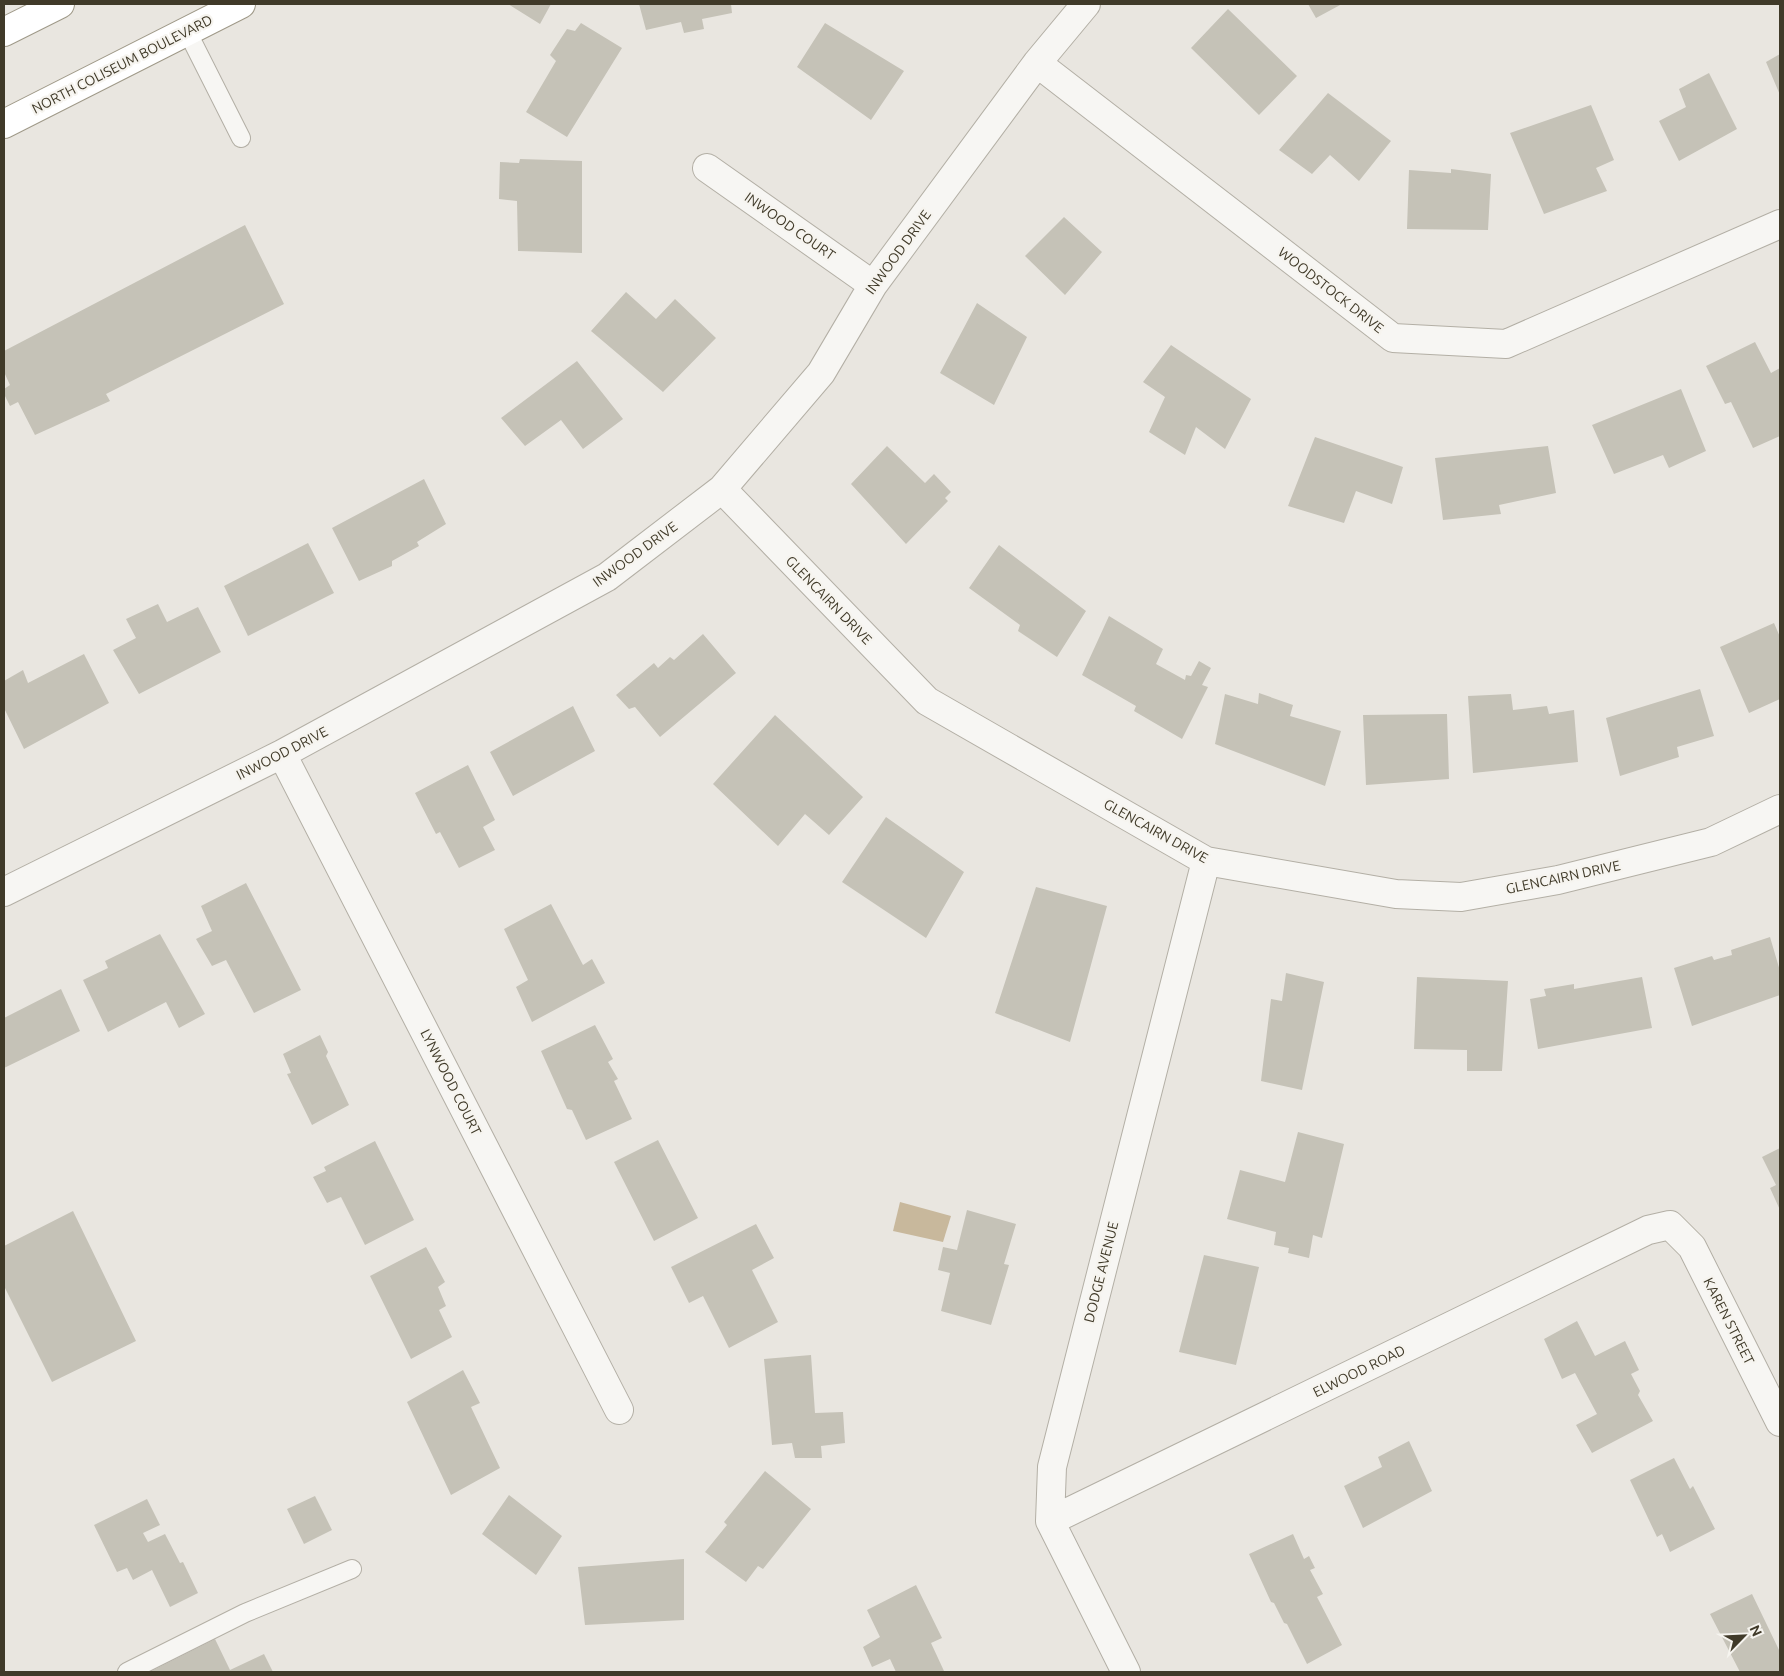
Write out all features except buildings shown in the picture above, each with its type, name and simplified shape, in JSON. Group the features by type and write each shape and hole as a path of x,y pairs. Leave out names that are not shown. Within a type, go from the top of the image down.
{"highway":[{"path":"4,32 60,4"},
{"name":"NORTH COLISEUM BOULEVARD","path":"4,124 241,4"}],"street":[{"name":"INWOOD DRIVE","path":"4,892 282,754 606,577 722,489 821,373 873,285 1037,63 1086,4"},
{"name":"WOODSTOCK DRIVE","path":"1037,63 1393,338 1506,344 1780,224"},
{"name":"INWOOD COURT","path":"707,168 873,285"},
{"name":"GLENCAIRN DRIVE","path":"722,489 927,701 1206,861 1396,894 1461,897 1558,880 1711,842 1780,809"},
{"name":"LYNWOOD COURT","path":"282,754 619,1410"},
{"name":"DODGE AVENUE","path":"1126,1672 1050,1521 1052,1467 1206,861"},
{"name":"ELWOOD ROAD","path":"1050,1521 1648,1230 1670,1225"},
{"name":"KAREN STREET","path":"1670,1225 1692,1247 1780,1422"}],"lane":[{"path":"187,31 241,138"},
{"path":"127,1672 246,1613 352,1569"}],"shaded area":[{"path":"900,1202 951,1216 943,1242 893,1231"}]}
